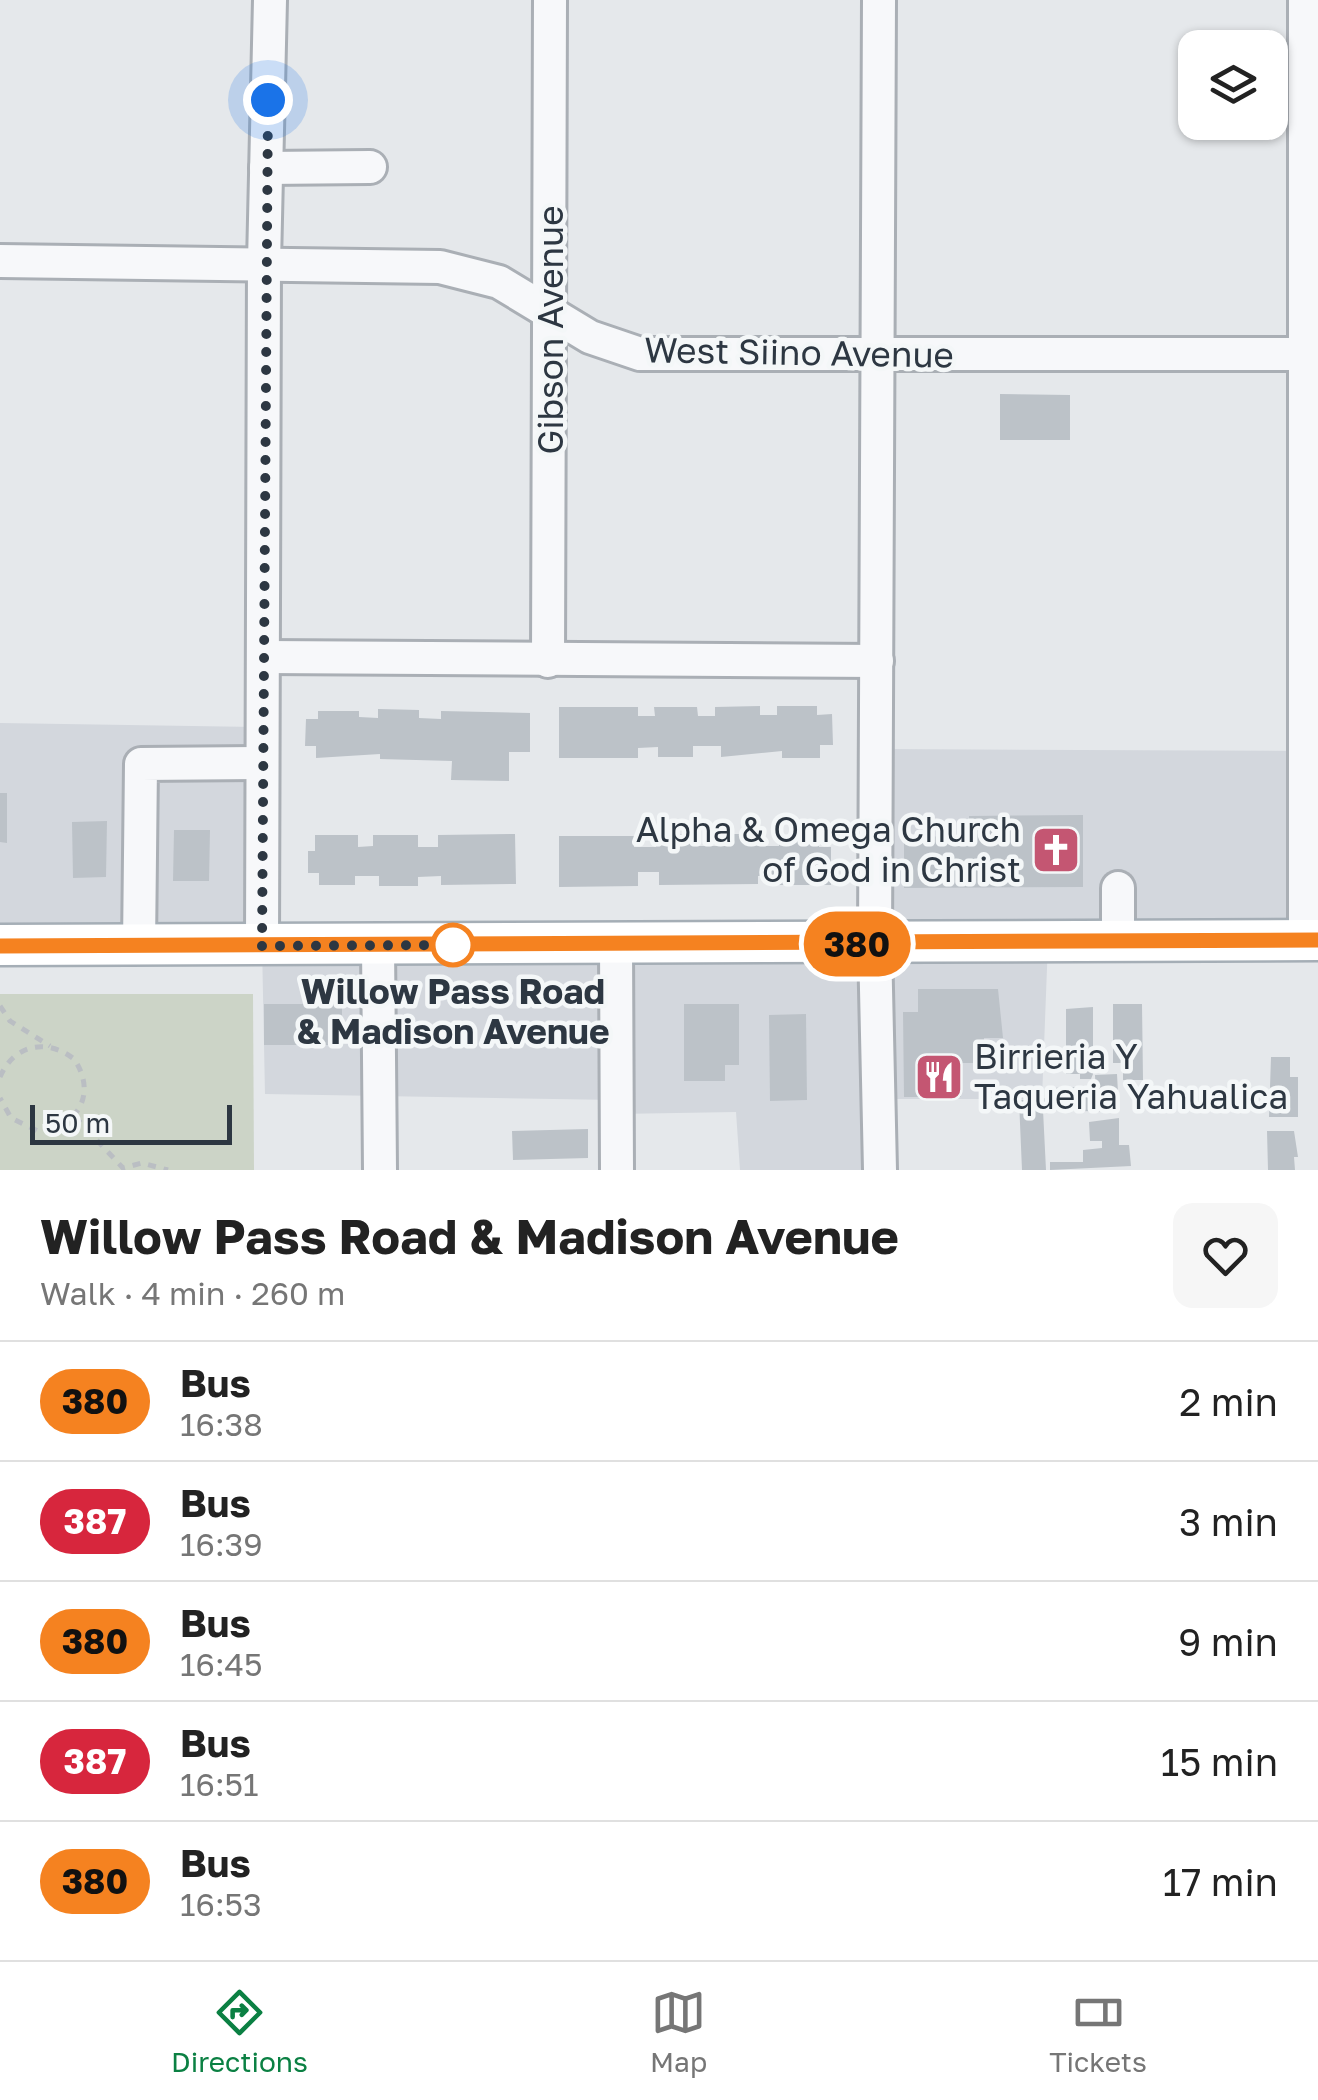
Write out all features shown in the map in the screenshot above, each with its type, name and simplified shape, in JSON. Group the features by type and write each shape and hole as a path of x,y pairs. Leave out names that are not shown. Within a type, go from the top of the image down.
{"main road":[{"path":"0,946 1311,940"}],"street":[{"path":"262,946 264,262 270,0"},
{"name":"Gibson Avenue","path":"548,660 550,0"},
{"path":"880,0 875,944 880,1170"},
{"path":"1305,0 1312,354 1311,940"},
{"path":"266,168 370,167"},
{"name":"West Siino Avenue","path":"0,261 264,262 440,268 499,282 590,337 640,354 1312,354"},
{"path":"265,658 878,661"},
{"path":"139,946 141,764 261,763"},
{"path":"1118,888 1118,940"},
{"path":"616,944 617,1170"},
{"path":"378,945 380,1170"}],"path":[{"path":"0,1006 10,1022 74,1060 82,1072 84,1098 75,1117 53,1130 30,1130 11,1118 0,1098"},
{"path":"0,1078 11,1058 23,1050 50,1046"},
{"path":"75,1117 123,1168 142,1163 168,1170"}],"shaded area":[{"path":"0,723 262,727 262,945 0,945"},
{"path":"880,749 1308,751 1305,940 1048,942 1042,1099 881,1099 880,1170 740,1170 736,1112 617,1114 616,1100 265,1094 262,945 875,944"},
{"path":"0,994 253,994 254,1170 0,1170"}],"building":[{"path":"1000,394 1070,395 1070,440 1000,440"},
{"path":"760,706 760,715 777,715 777,706 817,706 817,715 832,714 833,745 820,745 820,758 782,758 782,751 721,757 721,746 693,746 693,757 658,757 658,747 638,748 638,758 559,758 559,707 638,707 638,716 655,716 654,707 697,707 698,716 715,716 715,707"},
{"path":"378,709 419,710 419,718 441,719 441,711 530,713 530,752 509,752 509,781 451,780 452,761 380,759 380,754 316,758 316,746 305,746 306,719 318,719 318,711 359,711 359,717 378,718"},
{"path":"0,793 7,793 7,843 0,842"},
{"path":"1083,815 1083,887 904,888 904,837 969,836 969,816"},
{"path":"107,821 106,877 73,878 72,822"},
{"path":"174,830 210,830 209,881 173,881"},
{"path":"515,834 516,884 441,885 441,876 418,877 418,886 379,886 379,876 355,876 355,885 319,885 319,873 308,873 308,851 315,851 315,835 358,835 358,847 373,846 373,835 418,835 418,847 438,847 438,835"},
{"path":"656,834 696,834 696,846 718,846 718,834 757,834 757,846 779,846 779,837 819,837 819,847 831,847 831,885 776,885 776,875 758,876 758,884 659,885 659,872 638,872 638,886 559,887 559,836 634,836 634,847 656,847"},
{"path":"918,989 998,989 1003,1038 984,1038 984,1063 961,1063 961,1097 904,1097 903,1012 918,1012"},
{"path":"264,1004 342,1004 342,1045 264,1045"},
{"path":"684,1004 739,1004 739,1065 725,1065 725,1081 684,1081"},
{"path":"1113,1004 1142,1004 1143,1080 1123,1080 1123,1063 1113,1063"},
{"path":"1093,1007 1093,1074 1091,1079 1080,1079 1080,1074 1066,1074 1066,1009"},
{"path":"806,1014 807,1100 770,1101 769,1015"},
{"path":"1271,1057 1290,1057 1290,1077 1298,1077 1298,1117 1269,1117"},
{"path":"1117,1074 1119,1112 1043,1110 1046,1170 1022,1170 1019,1100 1048,1098 1047,1088 1083,1087 1084,1097 1096,1096 1095,1075"},
{"path":"1119,1118 1119,1145 1129,1145 1131,1166 1050,1170 1050,1162 1083,1162 1083,1150 1102,1148 1102,1141 1090,1141 1089,1122"},
{"path":"588,1129 588,1158 513,1160 512,1131"},
{"path":"1267,1131 1294,1131 1298,1157 1294,1157 1295,1170 1268,1170"}],"bus line":[{"name":"380","path":"0,946 1318,940"}],"place":[{"name":"Alpha & Omega Church of God in Christ","path":"1056,850"},
{"name":"Willow Pass Road & Madison Avenue","path":"453,945"},
{"name":"Birrieria Y Taqueria Yahualica","path":"939,1077"}],"route":[{"path":"268,100 264,262 265,658 260,801 262,946 453,945"}]}
